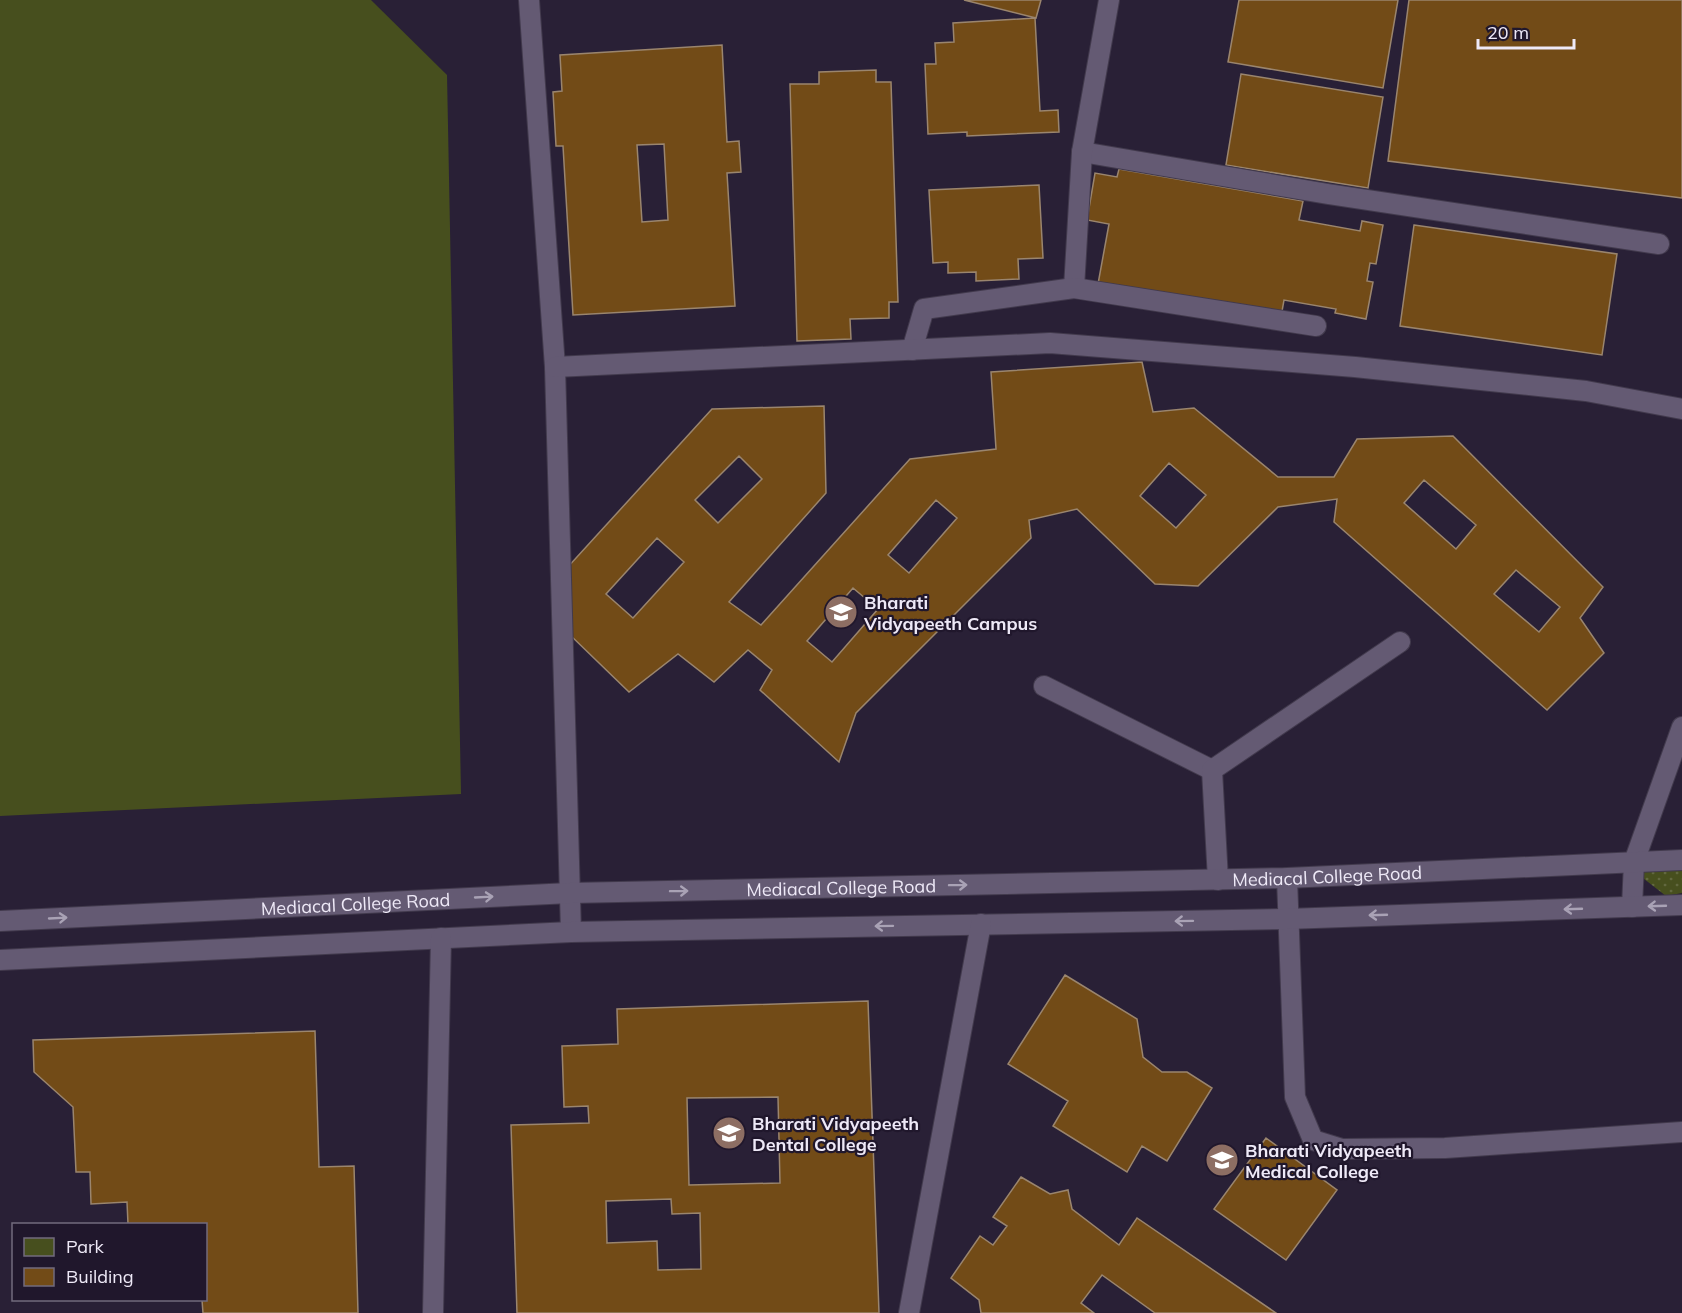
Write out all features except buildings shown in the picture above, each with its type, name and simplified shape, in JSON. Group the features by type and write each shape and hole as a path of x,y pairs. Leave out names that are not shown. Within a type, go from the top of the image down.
{"lane":[{"path":"529,0 555,367 571,932"},
{"path":"1074,288 1082,152 1109,0"},
{"path":"1082,152 1328,194 1659,244"},
{"path":"912,350 924,309 1074,288 1316,326"},
{"path":"555,367 1050,343 1343,366 1586,392 1682,409"},
{"path":"1212,770 1400,642"},
{"path":"1044,686 1212,770"},
{"path":"1632,907 1634,862 1682,727"},
{"path":"1212,770 1218,880"},
{"name":"Mediacal College Road","path":"0,921 570,893 1287,878 1682,860"},
{"path":"1287,878 1295,1097 1313,1140 1342,1149 1445,1148 1682,1132"},
{"path":"0,960 571,932 1287,919 1682,905"},
{"path":"909,1313 981,924"},
{"path":"433,1313 441,938"}],"green space":[{"path":"0,0 371,0 447,75 461,794 0,816"},
{"path":"1655,853 1682,859 1682,893 1666,896 1639,875"}],"place":[{"name":"Bharati Vidyapeeth Campus","path":"841,612"},
{"name":"Bharati Vidyapeeth Dental College","path":"729,1133"},
{"name":"Bharati Vidyapeeth Medical College","path":"1222,1160"}]}
